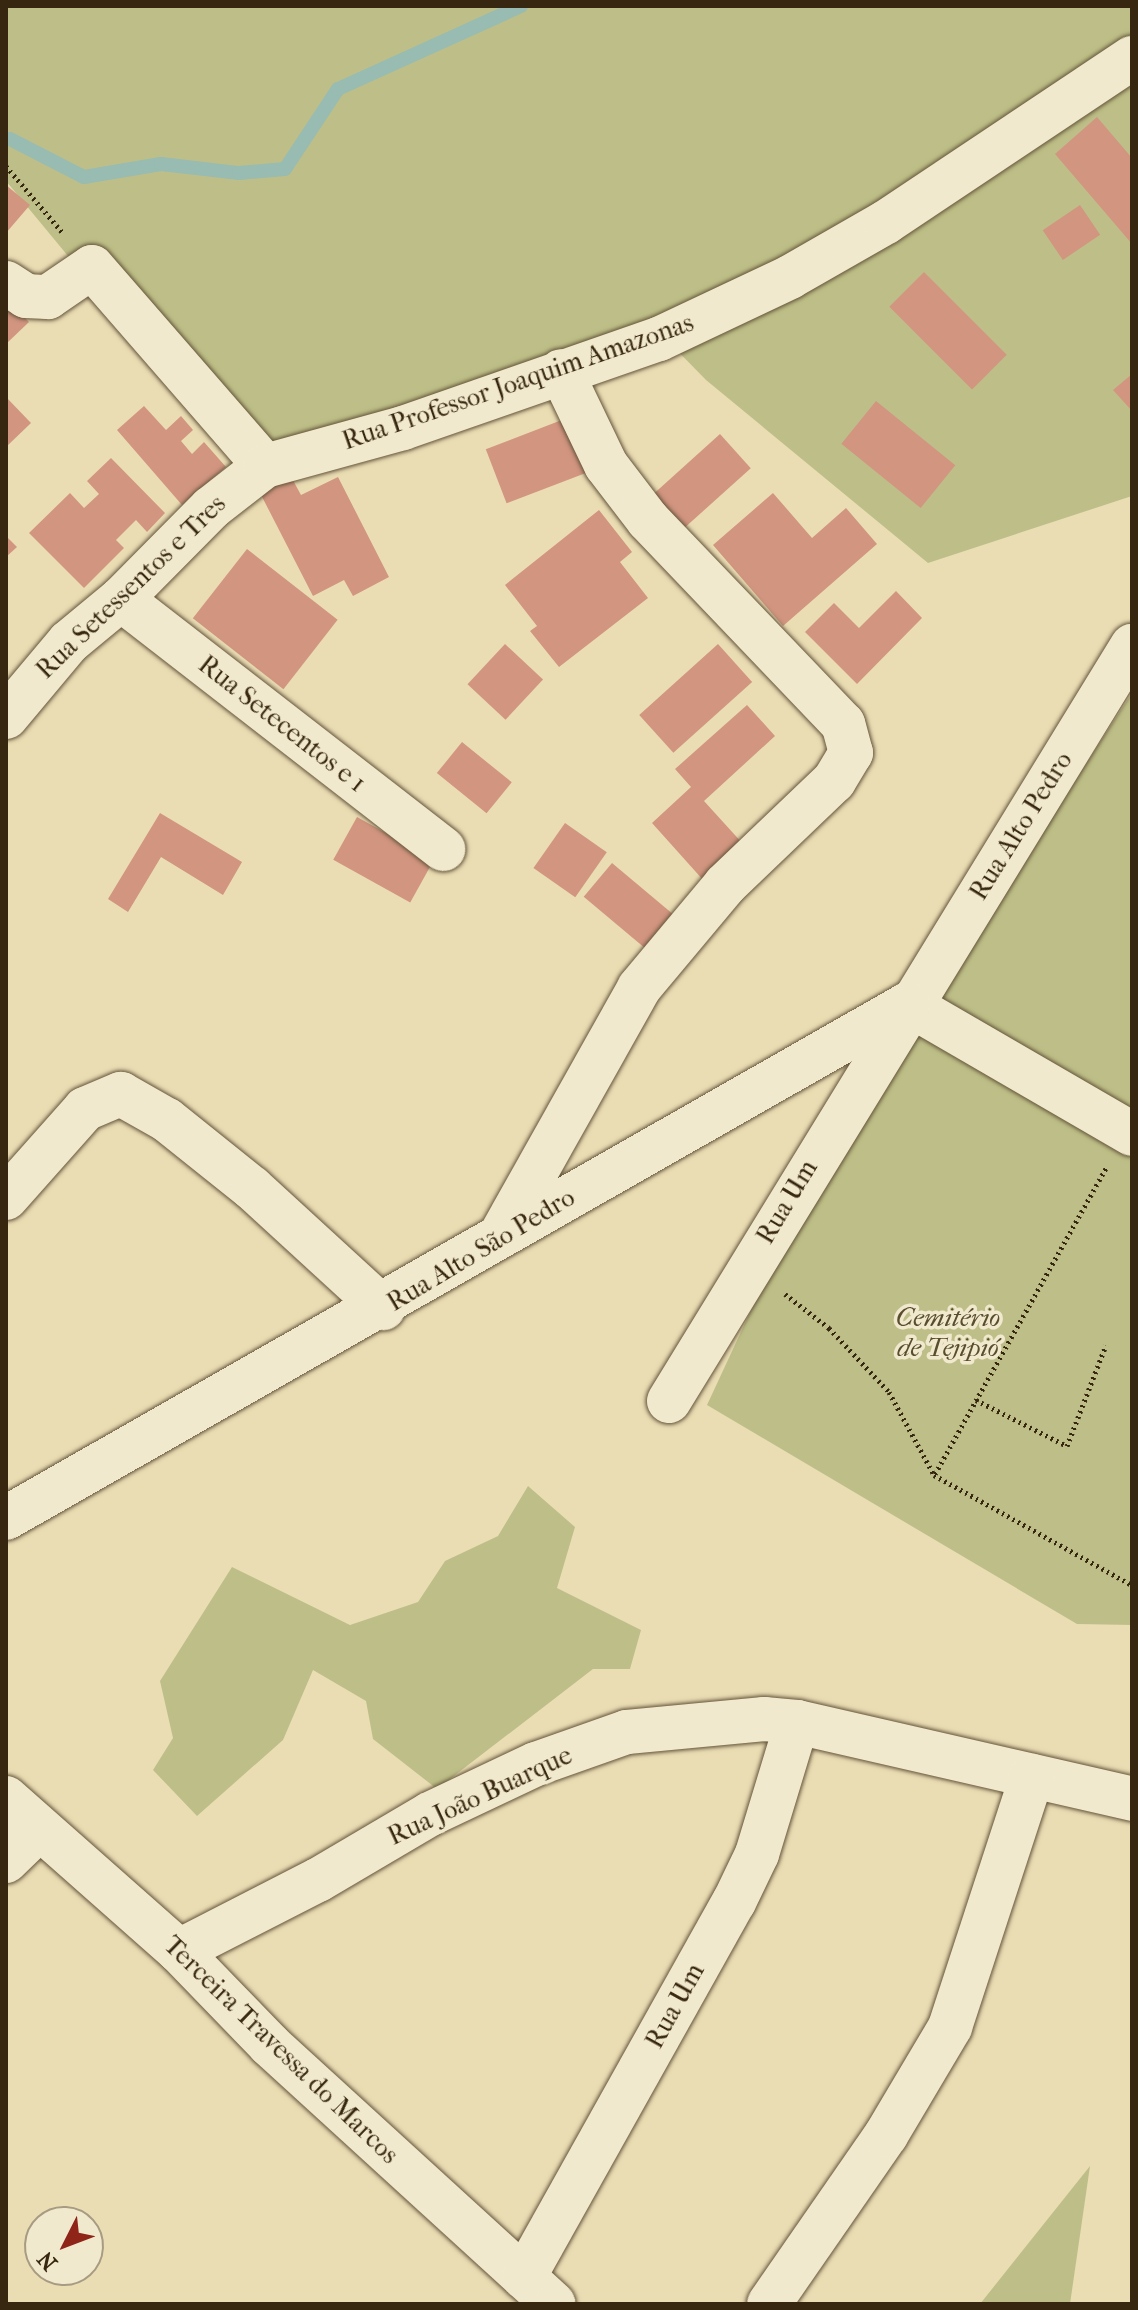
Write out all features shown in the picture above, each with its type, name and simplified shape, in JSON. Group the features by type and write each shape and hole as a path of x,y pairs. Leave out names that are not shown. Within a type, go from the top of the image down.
{"street":[{"name":"Rua Professor Joaquim Amazonas","path":"265,466 403,428 659,339 790,277 886,222 1132,58"},
{"path":"6,283 26,296 48,297 92,267 265,466"},
{"path":"500,1236 639,988 725,885 834,781 851,753 843,724 639,509 586,429 561,371"},
{"name":"Rua Setessentos e Tres","path":"6,717 69,642 121,599 190,527 265,466"},
{"name":"Rua Setecentos e 1","path":"121,599 443,849"},
{"name":"Rua Alto Pedro","path":"908,1004 1132,646"},
{"path":"908,1004 1129,1132"},
{"name":"Rua Alto São Pedro","path":"6,1518 383,1308 500,1236 908,1004"},
{"name":"Rua Um","path":"669,1401 908,1004"},
{"path":"6,1198 85,1109 121,1094 167,1120 252,1188 383,1308"},
{"name":"Rua João Buarque","path":"179,1951 318,1880 430,1814 536,1764 627,1732 764,1719 797,1722 1132,1799"},
{"name":"Rua Um","path":"539,2291 757,1854 797,1722"},
{"path":"769,2304 886,2135 950,2027 1032,1776"},
{"name":"Terceira Travessa do Marcos","path":"6,1798 179,1951 270,2045 539,2291"},
{"path":"6,1861 39,1829"}],"path":[{"path":"6,166 92,267"},
{"path":"934,1475 1129,1132"},
{"path":"776,1287 829,1328 889,1392 934,1475 1132,1585"},
{"path":"976,1400 1067,1446 1106,1345"}],"green space":[{"path":"6,6 1132,6 1132,496 928,563 706,380 658,331 240,464 6,181"},
{"name":"Cemitério de Tejipió","path":"1132,693 1132,1625 1077,1624 707,1405 766,1278 917,1024"},
{"path":"528,1486 575,1527 557,1588 641,1630 630,1669 593,1669 437,1789 373,1739 366,1701 313,1670 283,1740 197,1816 153,1770 173,1738 160,1681 232,1567 350,1625 418,1602 445,1561 498,1536"},
{"path":"1090,2166 1070,2304 980,2304"}],"building":[{"path":"1097,117 1132,158 1132,244 1055,154"},
{"path":"6,185 30,205 6,233"},
{"path":"1080,205 1100,235 1063,260 1043,230"},
{"path":"924,272 1007,355 972,389 889,307"},
{"path":"6,299 29,322 6,344"},
{"path":"1132,374 1132,411 1113,390"},
{"path":"6,397 31,423 6,447"},
{"path":"876,401 955,465 921,508 841,444"},
{"path":"144,406 166,430 181,416 193,430 181,441 192,454 204,442 226,467 182,505 117,430"},
{"path":"567,418 588,472 507,503 486,449"},
{"path":"720,434 751,468 683,529 652,495"},
{"path":"111,458 165,513 147,532 136,520 116,540 124,548 84,588 29,533 70,493 84,508 99,494 87,481"},
{"path":"289,473 301,495 338,477 389,577 353,596 344,580 313,596 258,489"},
{"path":"773,493 812,538 846,508 877,544 783,626 713,545"},
{"path":"599,510 632,552 620,562 648,598 559,667 530,631 537,626 505,585"},
{"path":"6,536 17,547 6,557"},
{"path":"247,549 338,620 283,689 193,618"},
{"path":"896,591 922,618 857,684 805,632 834,603 859,628"},
{"path":"505,644 543,679 506,720 467,684"},
{"path":"718,644 752,682 673,753 639,715"},
{"path":"747,705 775,736 704,801 744,845 704,881 652,823 691,787 675,769"},
{"path":"462,742 512,782 487,813 437,773"},
{"path":"160,813 242,862 223,895 161,857 128,912 108,899"},
{"path":"357,817 434,860 410,903 333,860"},
{"path":"565,823 607,852 575,897 533,868"},
{"path":"612,863 673,914 644,947 584,897"}],"waterway":[{"path":"10,139 84,177 161,164 239,173 285,169 338,89 521,6"}]}
